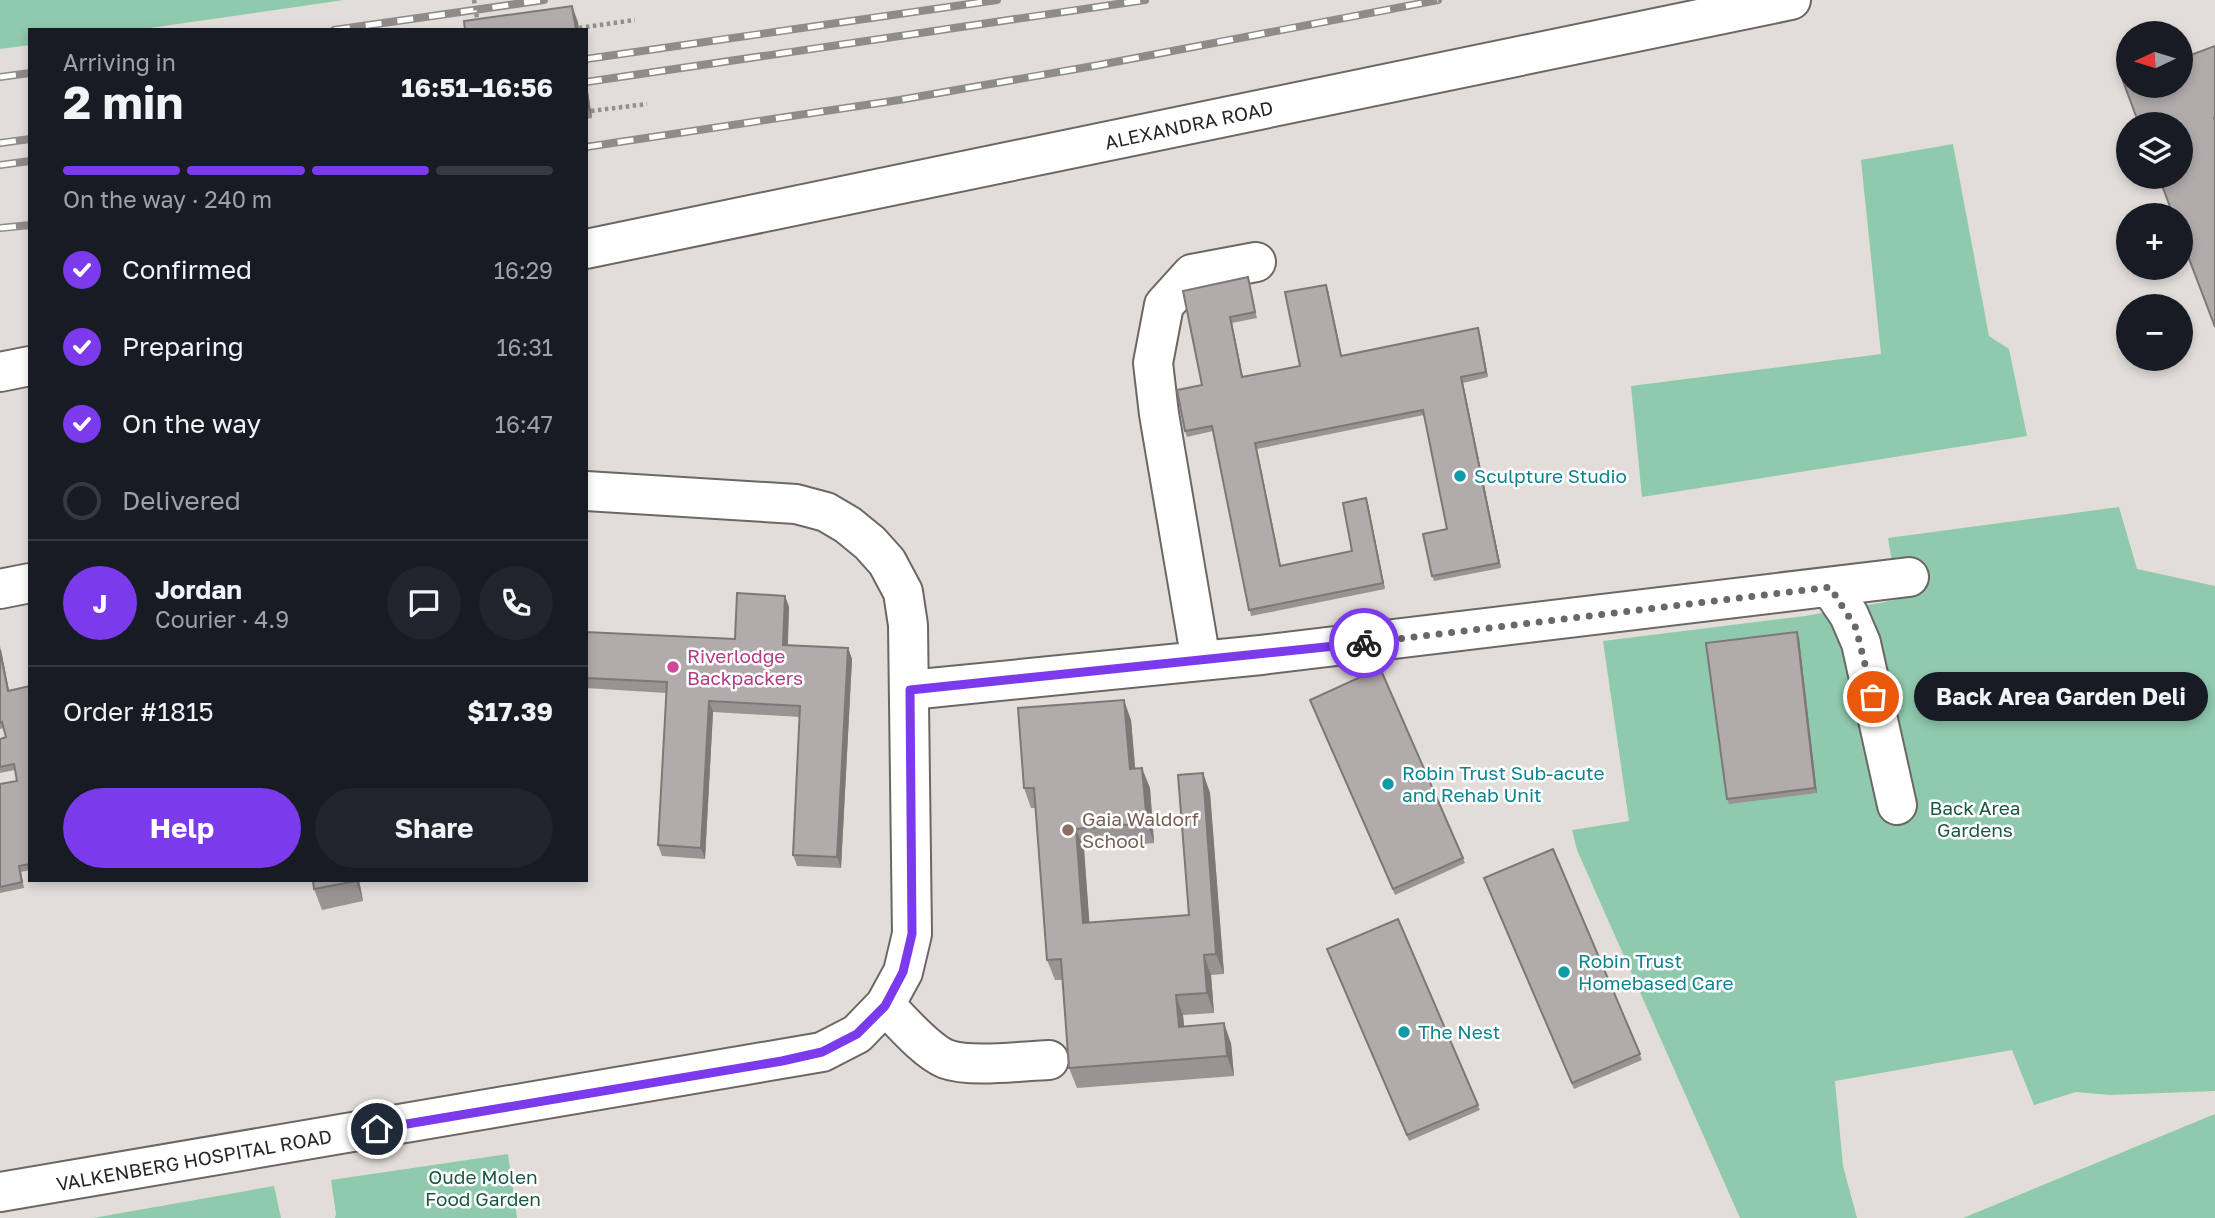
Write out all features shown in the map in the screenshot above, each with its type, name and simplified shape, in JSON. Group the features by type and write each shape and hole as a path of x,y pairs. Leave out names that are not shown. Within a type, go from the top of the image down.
{"street":[{"name":"ALEXANDRA ROAD","path":"588,249 1791,0"},
{"path":"1201,661 1159,415 1153,363 1164,305 1192,274 1256,262"},
{"path":"0,372 28,366"},
{"name":"VALKENBERG HOSPITAL ROAD","path":"0,1192 822,1052 857,1034 885,1006 903,972 912,934 908,625 903,592 887,562 848,524 826,512 796,504 588,491"},
{"path":"910,690 1201,661 1909,577"},
{"path":"0,589 28,583"},
{"path":"1830,587 1849,615 1861,643 1898,806"},
{"path":"885,1006 930,1048 946,1059 968,1063 1049,1060"}],"path":[{"path":"474,0 479,28"},
{"path":"579,28 635,20"},
{"path":"591,111 647,104"}],"green space":[{"path":"0,0 344,0 150,28 28,28 28,45 0,49"},
{"path":"1953,144 1989,336 2009,349 2027,436 1642,497 1631,386 1881,354 1861,160"},
{"name":"Back Area Gardens","path":"2119,507 2137,569 2215,586 2215,1091 2110,1095 2076,1092 2034,1105 2012,1050 1835,1081 1843,1166 1857,1218 1740,1218 1577,850 1572,830 1629,821 1603,641 1805,616 1898,599 1888,538"},
{"path":"2215,1114 2215,1218 1963,1218"},
{"name":"Oude Molen Food Garden","path":"508,1154 517,1218 335,1218 331,1180"},
{"path":"274,1186 281,1218 93,1218"}],"building":[{"path":"572,6 576,28 465,28 464,21"},
{"path":"2215,46 2215,327 2193,269 2193,203 2169,203 2163,189 2193,189 2193,112 2135,112 2129,98 2193,98 2193,54"},
{"name":"Sculpture Studio","path":"1248,277 1255,312 1230,317 1242,377 1300,366 1285,292 1326,285 1341,356 1478,328 1486,372 1461,377 1499,563 1432,576 1423,534 1447,529 1423,410 1255,443 1280,566 1352,551 1343,503 1366,498 1383,583 1249,610 1212,426 1185,431 1177,390 1202,385 1183,291"},
{"path":"737,593 785,596 783,645 848,648 837,857 793,855 800,706 709,701 701,848 658,845 667,682 588,678 588,632 735,639"},
{"path":"1797,632 1815,788 1727,799 1706,643"},
{"path":"0,650 8,691 28,686 28,864 19,866 22,882 0,887 0,784 17,781 14,764 0,767 0,739 6,737 2,722 0,723"},
{"name":"Robin Trust Sub-acute and Rehab Unit","path":"1380,668 1463,858 1393,889 1310,700"},
{"path":"1124,700 1130,769 1142,768 1147,823 1076,829 1083,923 1189,915 1178,775 1203,773 1216,954 1204,955 1207,993 1176,995 1179,1027 1224,1023 1227,1056 1069,1068 1061,959 1047,960 1034,788 1024,788 1018,708"},
{"name":"Robin Trust Homebased Care","path":"1553,849 1640,1054 1572,1083 1484,878"},
{"path":"313,882 351,882 314,889"},
{"name":"The Nest","path":"1398,919 1478,1105 1407,1135 1327,949"}],"railway":[{"path":"348,28 544,0"},
{"path":"588,59 997,0"},
{"path":"588,82 1145,0"},
{"path":"588,147 899,100 1438,0"},
{"path":"0,77 28,73"},
{"path":"0,143 28,139"},
{"path":"0,165 28,161"},
{"path":"0,228 28,225"}],"way so far":[{"path":"1364,643 1830,587 1856,628 1873,697"}],"place":[{"name":"Sculpture Studio","path":"1460,476"},
{"name":"Riverlodge Backpackers","path":"673,667"},
{"name":"Back Area Garden Deli","path":"1873,697"},
{"name":"Robin Trust Sub-acute and Rehab Unit","path":"1388,784"},
{"name":"Gaia Waldorf School","path":"1068,830"},
{"name":"Robin Trust Homebased Care","path":"1564,972"},
{"name":"The Nest","path":"1404,1032"}],"route":[{"path":"377,1129 782,1061 822,1052 857,1034 885,1006 903,972 912,934 910,690 1364,643"}]}
